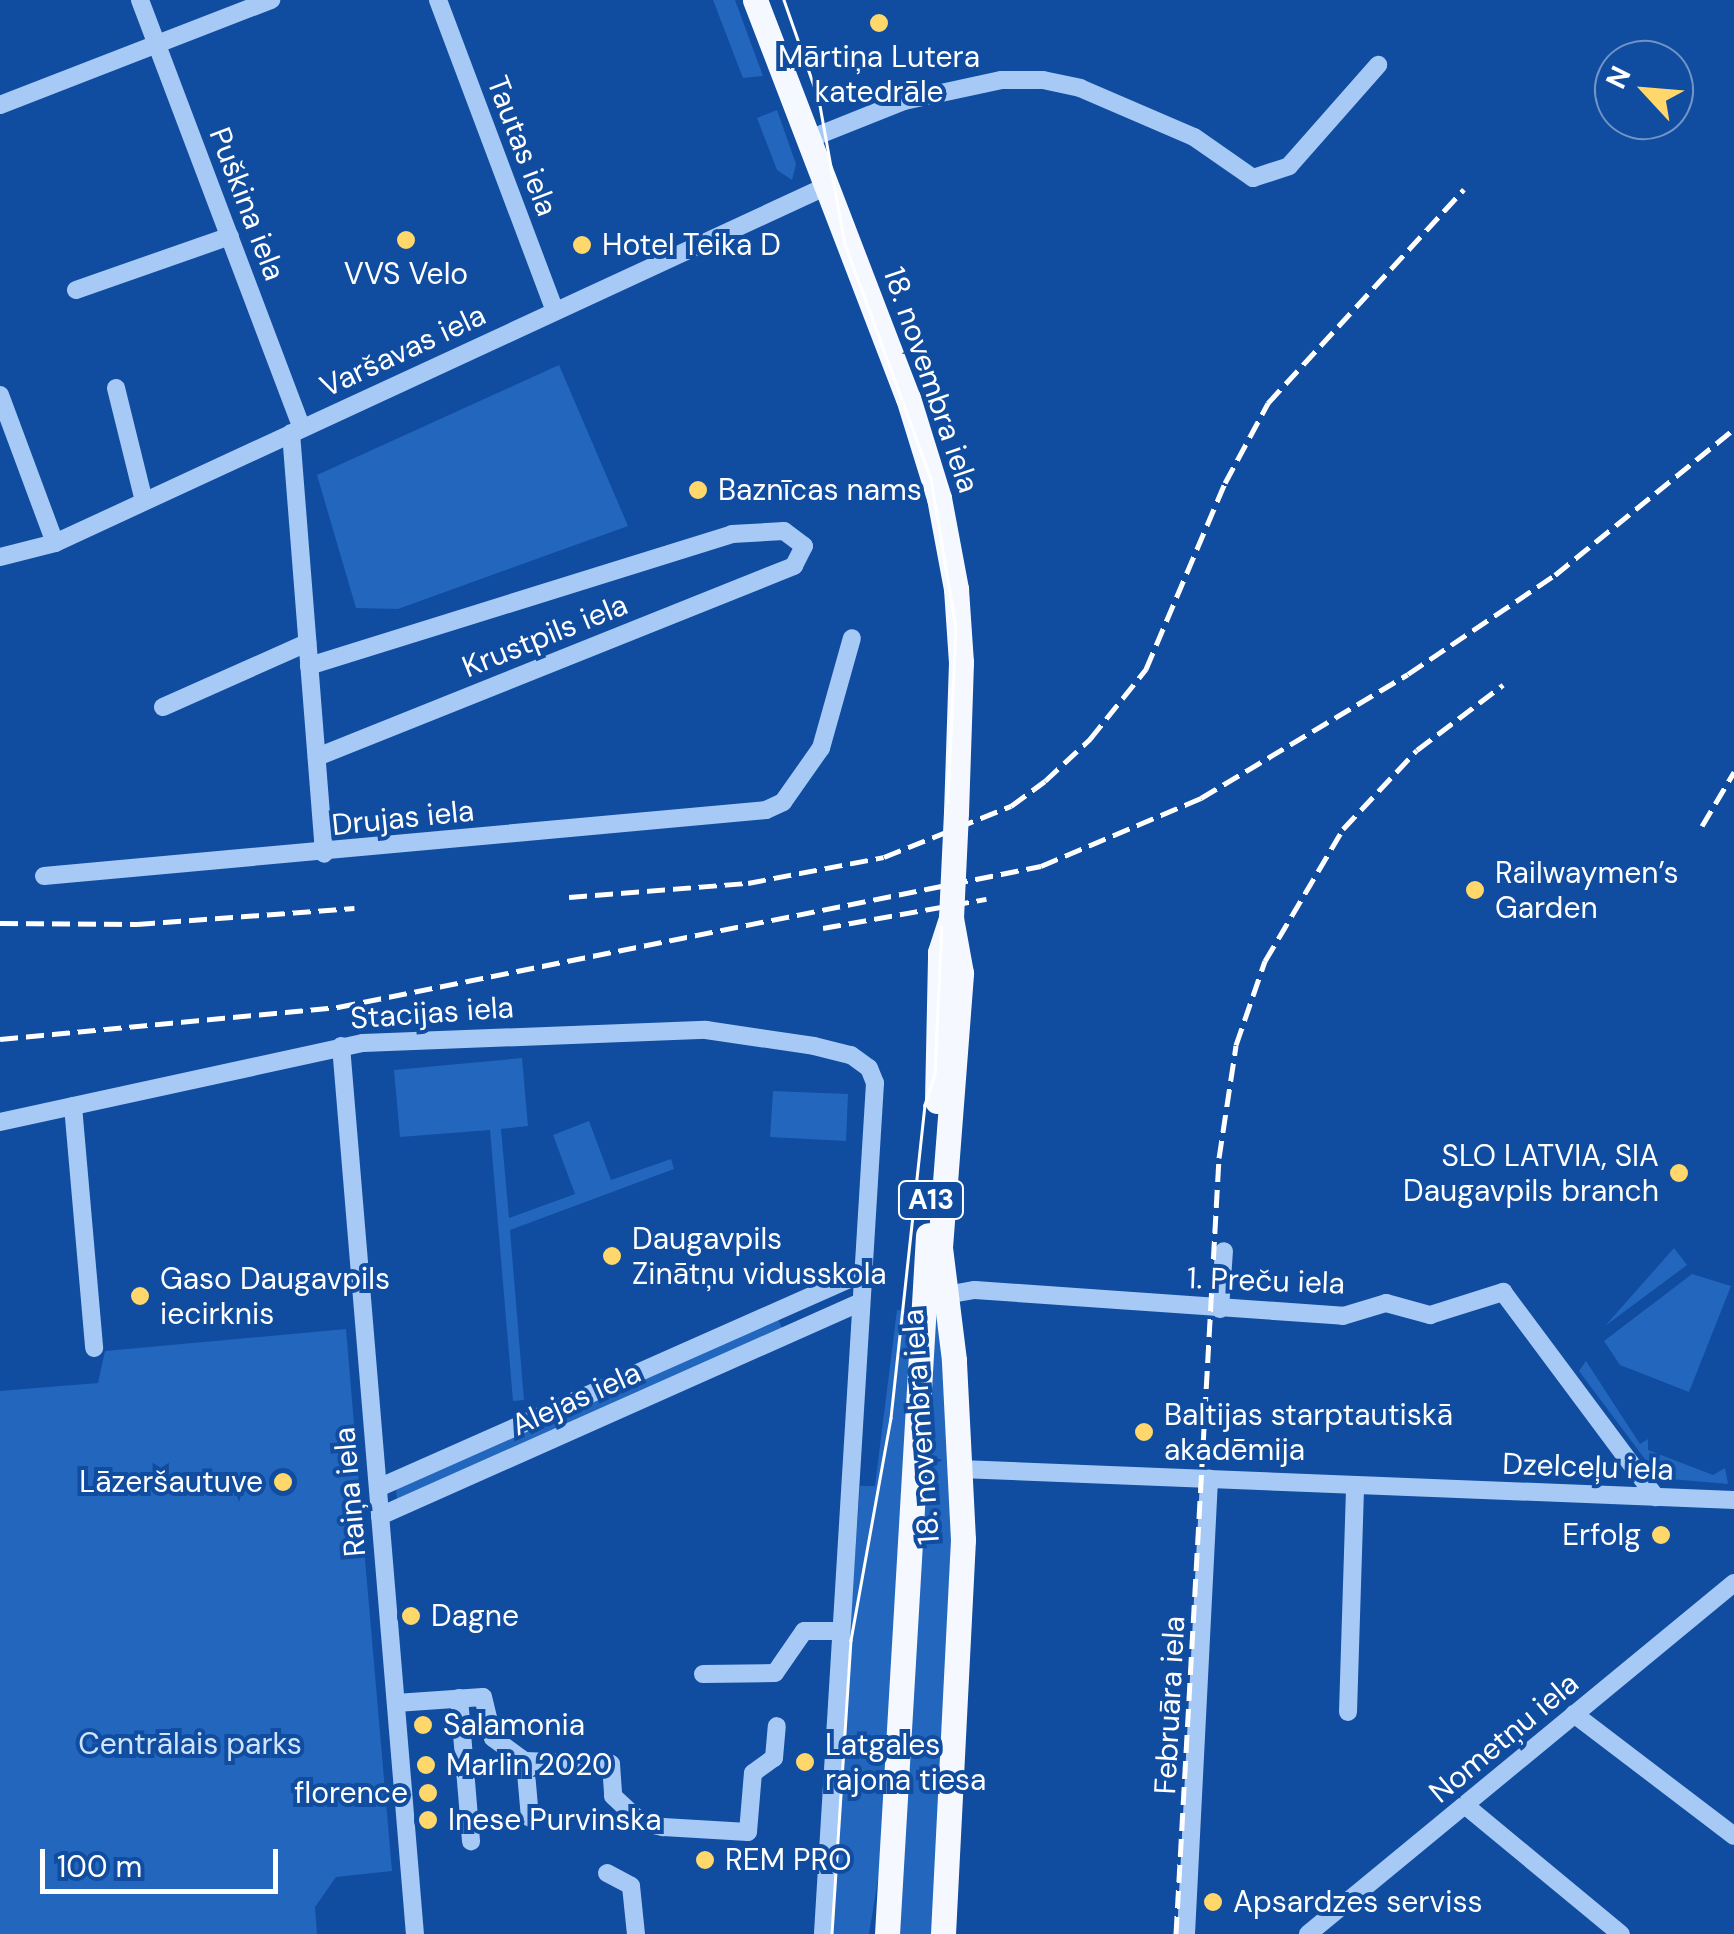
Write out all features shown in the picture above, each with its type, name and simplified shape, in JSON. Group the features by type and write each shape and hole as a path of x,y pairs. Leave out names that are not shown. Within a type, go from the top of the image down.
{"main road":[{"name":"18. novembra iela","path":"755,0 908,398 947,530 961,662 951,918 940,952 934,1158 887,1934"},
{"name":"18. novembra iela","path":"943,1934 963,1540 940,1194 961,962 951,918"}],"street":[{"name":"Puškina iela","path":"140,0 230,236 297,431 307,643 324,854"},
{"path":"0,105 271,0"},
{"name":"Tautas iela","path":"438,0 555,311"},
{"path":"808,139 904,101 1001,80 1044,80 1080,88 1194,137 1253,178 1289,166 1378,65"},
{"name":"Varšavas iela","path":"0,556 55,542 827,186"},
{"path":"76,290 230,236"},
{"path":"116,388 144,501"},
{"path":"0,396 55,542"},
{"name":"Krustpils iela","path":"309,666 732,534 797,537 804,546 794,566 317,757"},
{"name":"Drujas iela","path":"44,876 324,854 766,810 782,802 821,748 852,638"},
{"path":"163,708 307,643"},
{"name":"Stacijas iela","path":"0,1122 341,1046 706,1030 814,1046 851,1055 868,1068"},
{"name":"Raiņa iela","path":"341,1046 415,1934"},
{"name":"18. novembra iela","path":"823,1934 838,1631 875,1083 868,1068"},
{"path":"74,1106 94,1348"},
{"path":"1220,1309 1224,1252"},
{"name":"Alejas iela","path":"378,1488 863,1273"},
{"name":"1. Preču iela","path":"946,1295 975,1290 1343,1316 1386,1303 1430,1314 1503,1292 1656,1497"},
{"name":"Alejas iela","path":"380,1516 861,1302"},
{"path":"784,1308 796,1331"},
{"name":"Dzelceļu iela","path":"960,1469 1734,1500"},
{"name":"Februāra iela","path":"1186,1934 1209,1479"},
{"path":"1348,1712 1355,1485"},
{"name":"Nometņu iela","path":"1308,1934 1734,1583"},
{"path":"703,1674 774,1673 804,1631 838,1631"},
{"path":"396,1703 484,1696 494,1738 526,1761 611,1764 613,1796 641,1822 748,1832 753,1773 774,1758 777,1726"},
{"path":"459,1698 470,1842"},
{"path":"1574,1714 1734,1836"},
{"path":"526,1761 530,1818"},
{"path":"1466,1806 1614,1932"},
{"path":"606,1874 631,1886 636,1934"}],"green space":[{"path":"713,0 735,0 763,76 743,78"},
{"path":"777,110 796,164 792,180 777,170 757,118"},
{"path":"559,365 628,526 398,609 356,608 317,475"},
{"path":"522,1058 528,1126 501,1129 509,1218 575,1194 553,1135 589,1121 611,1180 671,1159 674,1169 510,1230 524,1400 513,1401 490,1130 400,1137 394,1070"},
{"path":"773,1091 848,1094 846,1141 770,1137"},
{"path":"1674,1248 1687,1265 1605,1326"},
{"path":"1692,1274 1731,1286 1689,1392 1620,1365 1604,1341"},
{"path":"897,1310 914,1312 880,1867 869,1934 828,1934 860,1486 875,1486"},
{"path":"939,1313 953,1493 933,1934 896,1934 930,1314"},
{"path":"778,1319 782,1328 397,1500 396,1489"},
{"name":"Centrālais parks","path":"346,1329 359,1483 348,1488 353,1539 363,1536 392,1871 336,1877 315,1907 317,1934 0,1934 0,1391 98,1383 105,1351"},
{"path":"1586,1361 1640,1444 1648,1439 1648,1450 1713,1475 1725,1468 1728,1484 1659,1478 1579,1371"}],"tram line":[{"path":"784,0 819,100 845,244 931,479 956,628 935,1074 925,1105 891,1418 851,1640 832,1934"}],"railway":[{"path":"569,897 748,883 884,857 1011,806 1045,781 1090,739 1146,669 1225,483 1268,403 1464,189"},
{"path":"0,1039 338,1007 1041,866 1201,798 1408,674 1555,575 1734,429"},
{"path":"1176,1934 1219,1158 1236,1045 1265,961 1343,829 1417,750 1503,685"},
{"path":"1702,826 1734,772"},
{"path":"823,928 986,899"},
{"path":"0,923 137,924 354,908"}],"place":[{"name":"Mārtiņa Lutera katedrāle","path":"879,23"},
{"name":"VVS Velo","path":"406,240"},
{"name":"Hotel Teika D","path":"582,245"},
{"name":"Baznīcas nams","path":"698,490"},
{"name":"Railwaymen’s Garden","path":"1475,890"},
{"name":"SLO LATVIA, SIA Daugavpils branch","path":"1679,1173"},
{"name":"Daugavpils Zinātņu vidusskola","path":"612,1256"},
{"name":"Gaso Daugavpils iecirknis","path":"140,1296"},
{"name":"Baltijas starptautiskā akadēmija","path":"1144,1432"},
{"name":"Lāzeršautuve","path":"283,1482"},
{"name":"Erfolg","path":"1661,1535"},
{"name":"Dagne","path":"411,1616"},
{"name":"Salamonia","path":"423,1725"},
{"name":"Latgales rajona tiesa","path":"805,1762"},
{"name":"Marlin 2020","path":"426,1765"},
{"name":"florence","path":"428,1793"},
{"name":"Inese Purvinska","path":"428,1820"},
{"name":"REM PRO","path":"705,1860"},
{"name":"Apsardzes serviss","path":"1213,1902"}]}
